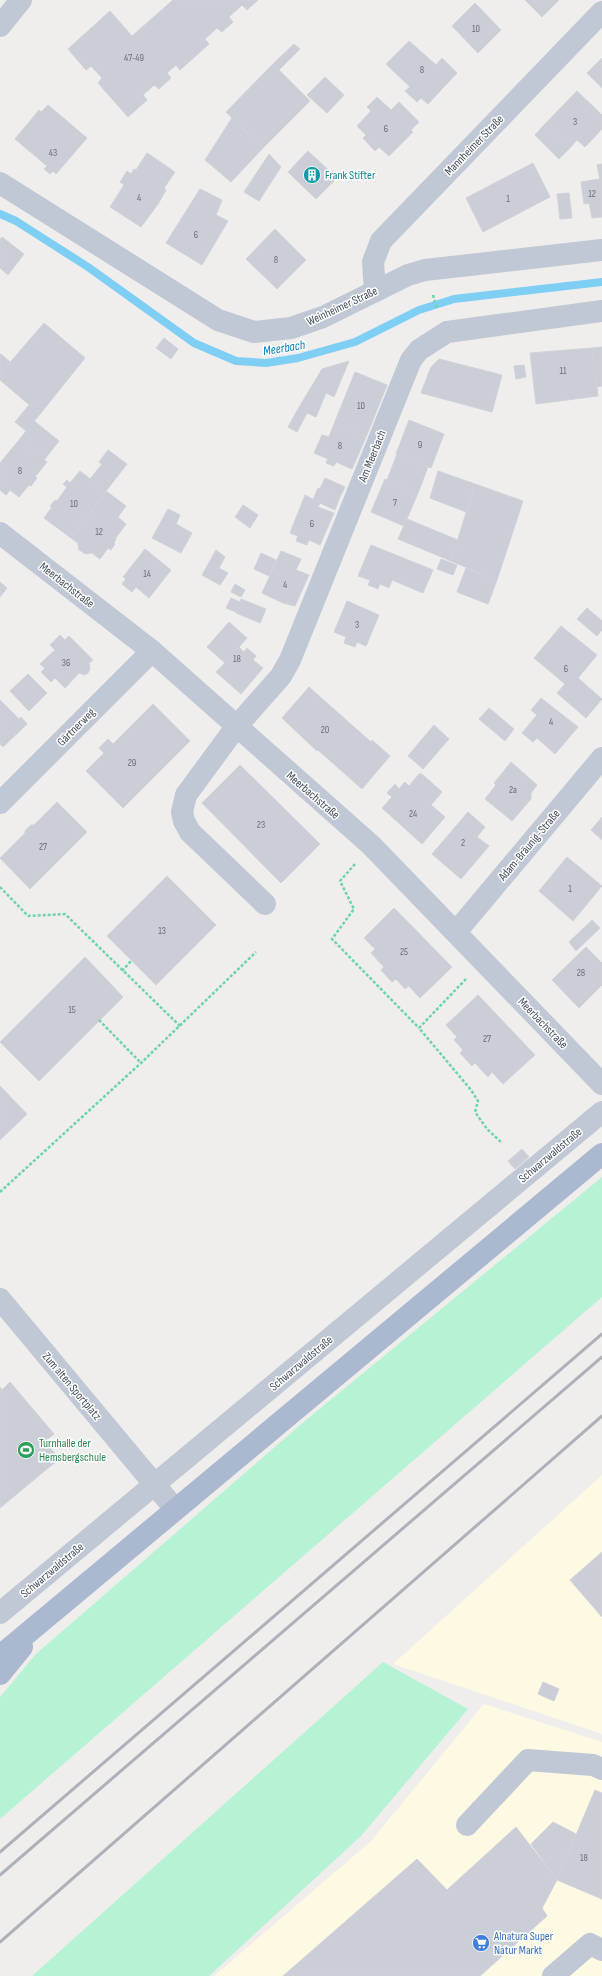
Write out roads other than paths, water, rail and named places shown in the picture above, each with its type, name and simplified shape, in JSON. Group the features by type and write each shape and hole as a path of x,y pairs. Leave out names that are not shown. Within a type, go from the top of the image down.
{"main road":[{"path":"0,1656 52,1611 602,1154"},
{"path":"0,1674 52,1611"}],"street":[{"path":"0,26 21,0"},
{"name":"Mannheimer Straße","path":"375,291 373,262 380,242 602,12"},
{"name":"Weinheimer Straße","path":"0,183 218,320 254,332 291,328 323,317 408,275 425,270 602,250"},
{"name":"Am Meerbach","path":"264,904 190,832 184,821 182,812 186,795 236,728 281,676 290,660 411,360 419,350 447,332 602,311"},
{"name":"Meerbachstraße","path":"0,533 152,651 236,728 371,846 602,1084"},
{"name":"Gärtnerweg","path":"0,803 152,651"},
{"name":"Adam-Bräunig-Straße","path":"456,932 602,758"},
{"name":"Schwarzwaldstraße","path":"2,1611 602,1112"},
{"name":"Zum alten Sportplatz","path":"0,1300 175,1509"},
{"path":"467,1825 528,1760 593,1765 602,1769"},
{"path":"553,1976 590,1944 602,1950"}],"waterway":[{"name":"Meerbach","path":"0,214 16,221 88,267 194,343 236,361 266,363 298,358 355,342 419,310 454,299 602,282"}],"railway":[{"path":"0,1852 602,1334"},
{"path":"0,1875 602,1357"},
{"path":"0,1942 602,1416"}],"place":[{"name":"Frank Stifter","path":"312,175"},
{"name":"Turnhalle der Hemsbergschule","path":"26,1450"},
{"name":"Alnatura Super Natur Markt","path":"481,1943"}]}
